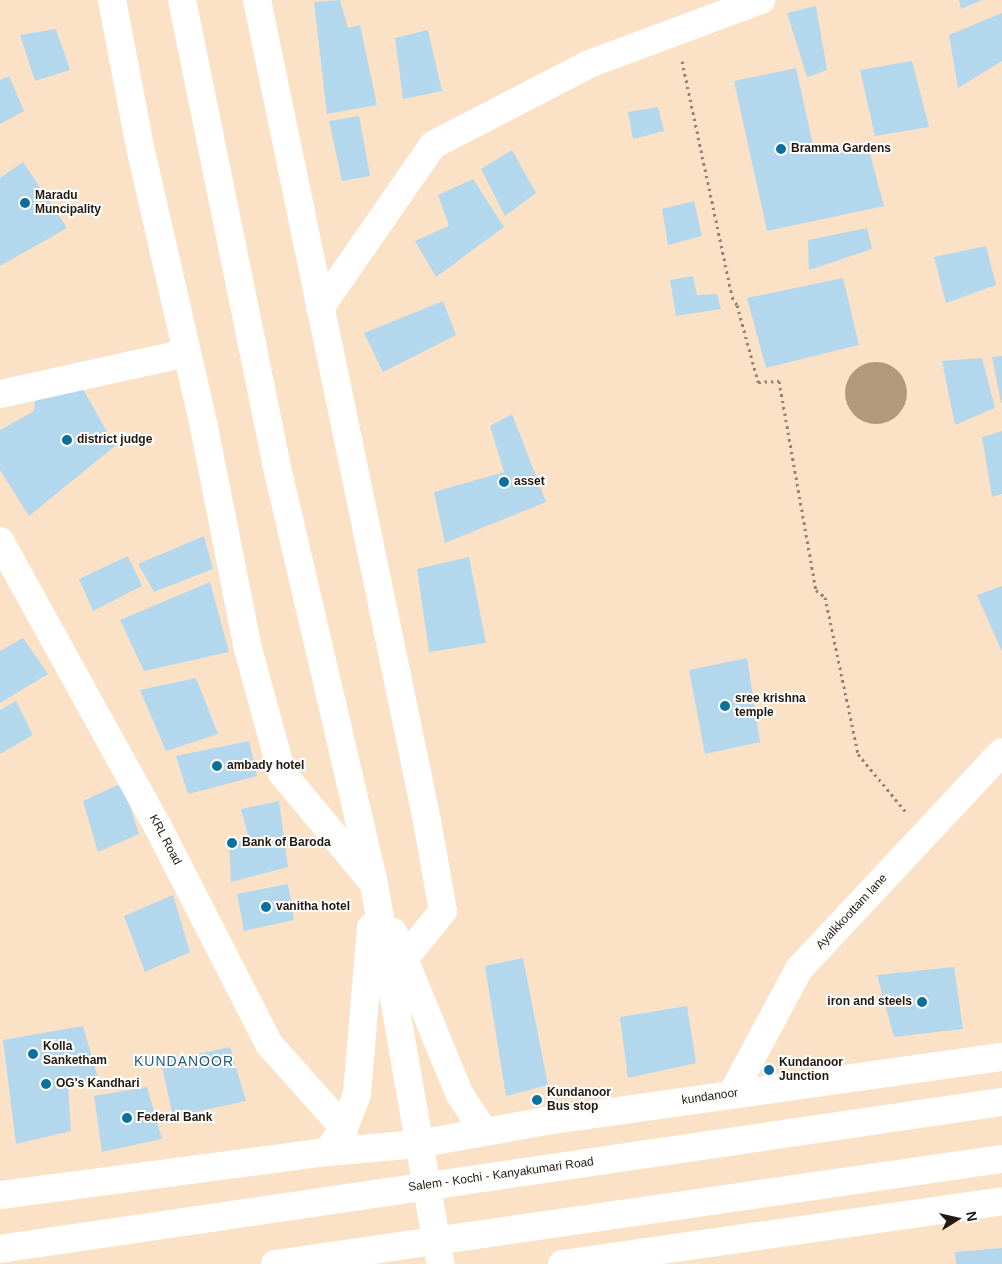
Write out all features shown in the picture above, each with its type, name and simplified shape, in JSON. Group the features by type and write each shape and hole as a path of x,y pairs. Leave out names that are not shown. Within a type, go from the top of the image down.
{"main road":[{"path":"112,0 140,147 188,353 248,649 282,773 374,884 459,1094 484,1132"},
{"path":"257,0 428,821 443,911 404,959"},
{"path":"320,308 433,144 588,64 676,34 761,0"},
{"path":"184,11 276,463 374,884 440,1264"},
{"path":"0,394 188,353"},
{"name":"KRL Road","path":"0,541 158,827 269,1044 344,1128"},
{"name":"Ayalkkoottam lane","path":"732,1094 799,969 1002,752"},
{"path":"327,1152 344,1128 357,1094 374,884"},
{"name":"kundanoor","path":"0,1195 327,1152 418,1144 732,1094 1002,1057"},
{"name":"Salem - Kochi - Kanyakumari Road","path":"0,1249 1002,1102"},
{"path":"275,1264 1002,1159"},
{"path":"562,1264 1002,1201"}],"path":[{"path":"676,34 732,297 737,305 758,382 779,381 816,590 825,597 858,754 925,834"}],"shaded area":[{"path":"870,362 882,362 898,371 905,381 907,393 905,405 898,415 882,424 870,424 859,419 850,410 845,399 845,387 850,376 859,367"}],"building":[{"path":"340,0 348,28 360,25 377,105 327,114 314,2"},
{"path":"959,0 982,0 961,9"},
{"path":"816,6 827,70 807,77 787,13"},
{"path":"1002,13 1002,61 958,88 949,35"},
{"path":"56,29 70,70 35,81 20,35"},
{"path":"428,30 442,91 403,99 395,38"},
{"path":"912,61 929,127 875,136 860,70"},
{"name":"Bramma Gardens","path":"796,68 815,154 867,143 884,206 767,231 734,81"},
{"path":"9,76 24,111 0,124 0,80"},
{"path":"658,107 664,131 633,139 628,112"},
{"path":"359,116 370,176 342,181 329,121"},
{"path":"512,150 536,193 505,216 481,169"},
{"name":"Maradu Muncipality","path":"23,162 67,228 0,266 0,178"},
{"path":"473,179 504,227 436,277 415,241 449,226 438,195"},
{"path":"694,201 702,236 668,245 662,209"},
{"path":"867,228 872,249 809,270 808,240"},
{"path":"986,246 996,285 946,303 934,257"},
{"path":"693,276 697,295 717,294 721,309 676,316 670,280"},
{"path":"843,278 859,345 766,368 747,298"},
{"path":"443,301 456,335 383,372 364,333"},
{"path":"1002,356 1002,403 1001,403 992,357"},
{"path":"982,358 995,408 955,425 942,361"},
{"name":"district judge","path":"83,389 115,446 29,516 0,470 0,430 34,411 35,399"},
{"name":"asset","path":"512,414 546,502 445,543 434,492 504,472 490,426"},
{"path":"1002,431 1002,494 992,497 982,437"},
{"path":"204,536 213,569 154,592 138,564"},
{"path":"128,556 142,586 93,611 79,579"},
{"path":"469,557 486,643 429,652 417,569"},
{"path":"210,582 229,652 144,671 120,620"},
{"path":"1002,586 1002,652 977,595"},
{"path":"23,638 48,674 0,703 0,651"},
{"name":"sree krishna temple","path":"747,658 760,742 705,754 689,670"},
{"path":"196,678 218,734 166,751 140,690"},
{"path":"16,701 33,735 0,754 0,710"},
{"name":"ambady hotel","path":"249,741 257,776 188,794 176,756"},
{"path":"122,783 139,834 98,852 83,801"},
{"path":"279,801 288,867 231,882 229,844 249,839 241,809"},
{"name":"vanitha hotel","path":"288,884 294,920 244,931 237,894"},
{"path":"173,895 190,952 145,972 124,916"},
{"path":"523,958 548,1085 506,1096 485,966"},
{"name":"iron and steels","path":"954,967 963,1029 894,1037 877,975"},
{"path":"687,1006 696,1063 628,1078 620,1017"},
{"name":"OG's Kandhari","path":"83,1026 99,1081 68,1086 71,1131 16,1144 3,1040"},
{"path":"230,1047 246,1101 173,1117 161,1062"},
{"name":"Federal Bank","path":"147,1087 162,1139 102,1152 94,1096"},
{"path":"1002,1248 1002,1264 956,1264 955,1252"}],"place":[{"name":"Bramma Gardens","path":"781,149"},
{"name":"Maradu Muncipality","path":"25,203"},
{"name":"district judge","path":"67,440"},
{"name":"asset","path":"504,482"},
{"name":"sree krishna temple","path":"725,706"},
{"name":"ambady hotel","path":"217,766"},
{"name":"Bank of Baroda","path":"232,843"},
{"name":"vanitha hotel","path":"266,907"},
{"name":"iron and steels","path":"922,1002"},
{"name":"Kolla Sanketham","path":"33,1054"},
{"name":"Kundanoor Junction","path":"769,1070"},
{"name":"OG's Kandhari","path":"46,1084"},
{"name":"Kundanoor Bus stop","path":"537,1100"},
{"name":"Federal Bank","path":"127,1118"}],"district":[{"name":"KUNDANOOR","path":"184,1061"}]}
